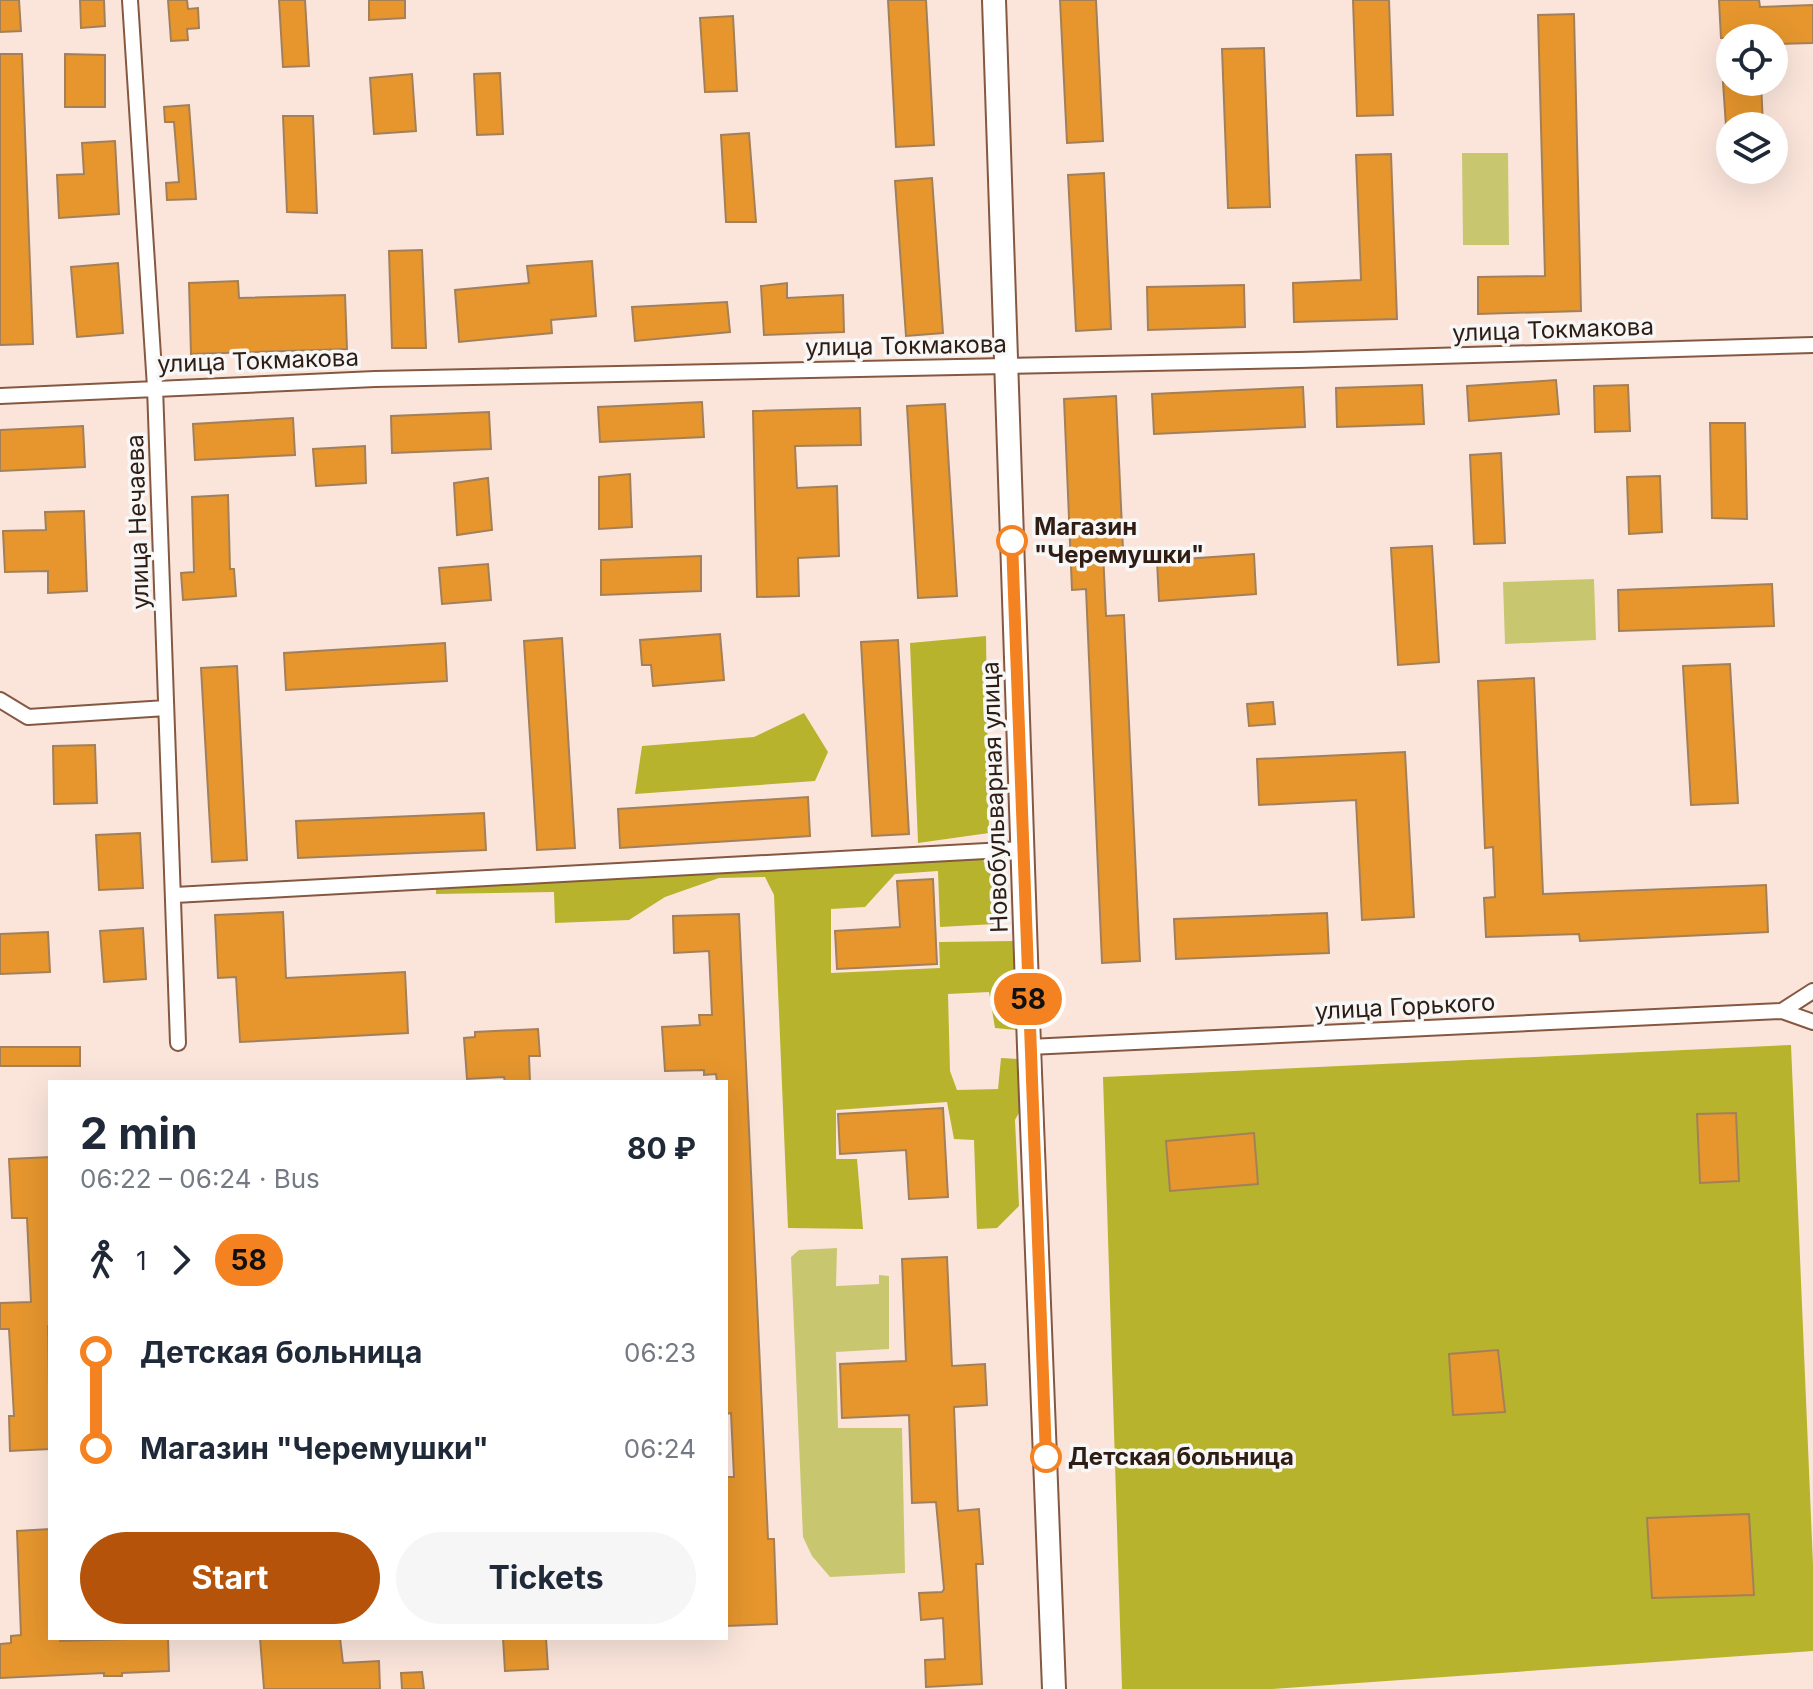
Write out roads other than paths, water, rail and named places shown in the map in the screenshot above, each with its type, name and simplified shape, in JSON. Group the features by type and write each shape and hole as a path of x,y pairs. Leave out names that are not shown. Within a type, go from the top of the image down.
{"street":[{"name":"улица Нечаева","path":"130,0 155,387 178,1043"},
{"name":"Новобульварная улица","path":"994,0 1054,1689"},
{"name":"улица Токмакова","path":"0,396 375,379 1299,360 1813,345"},
{"path":"0,700 28,717 166,708"},
{"path":"175,895 1023,849"},
{"path":"1782,1011 1813,991"},
{"name":"улица Горького","path":"1029,1047 1782,1011 1813,1022"}],"place":[{"name":"Магазин \"Черемушки\"","path":"1012,541"},
{"name":"Детская больница","path":"1046,1457"}]}
